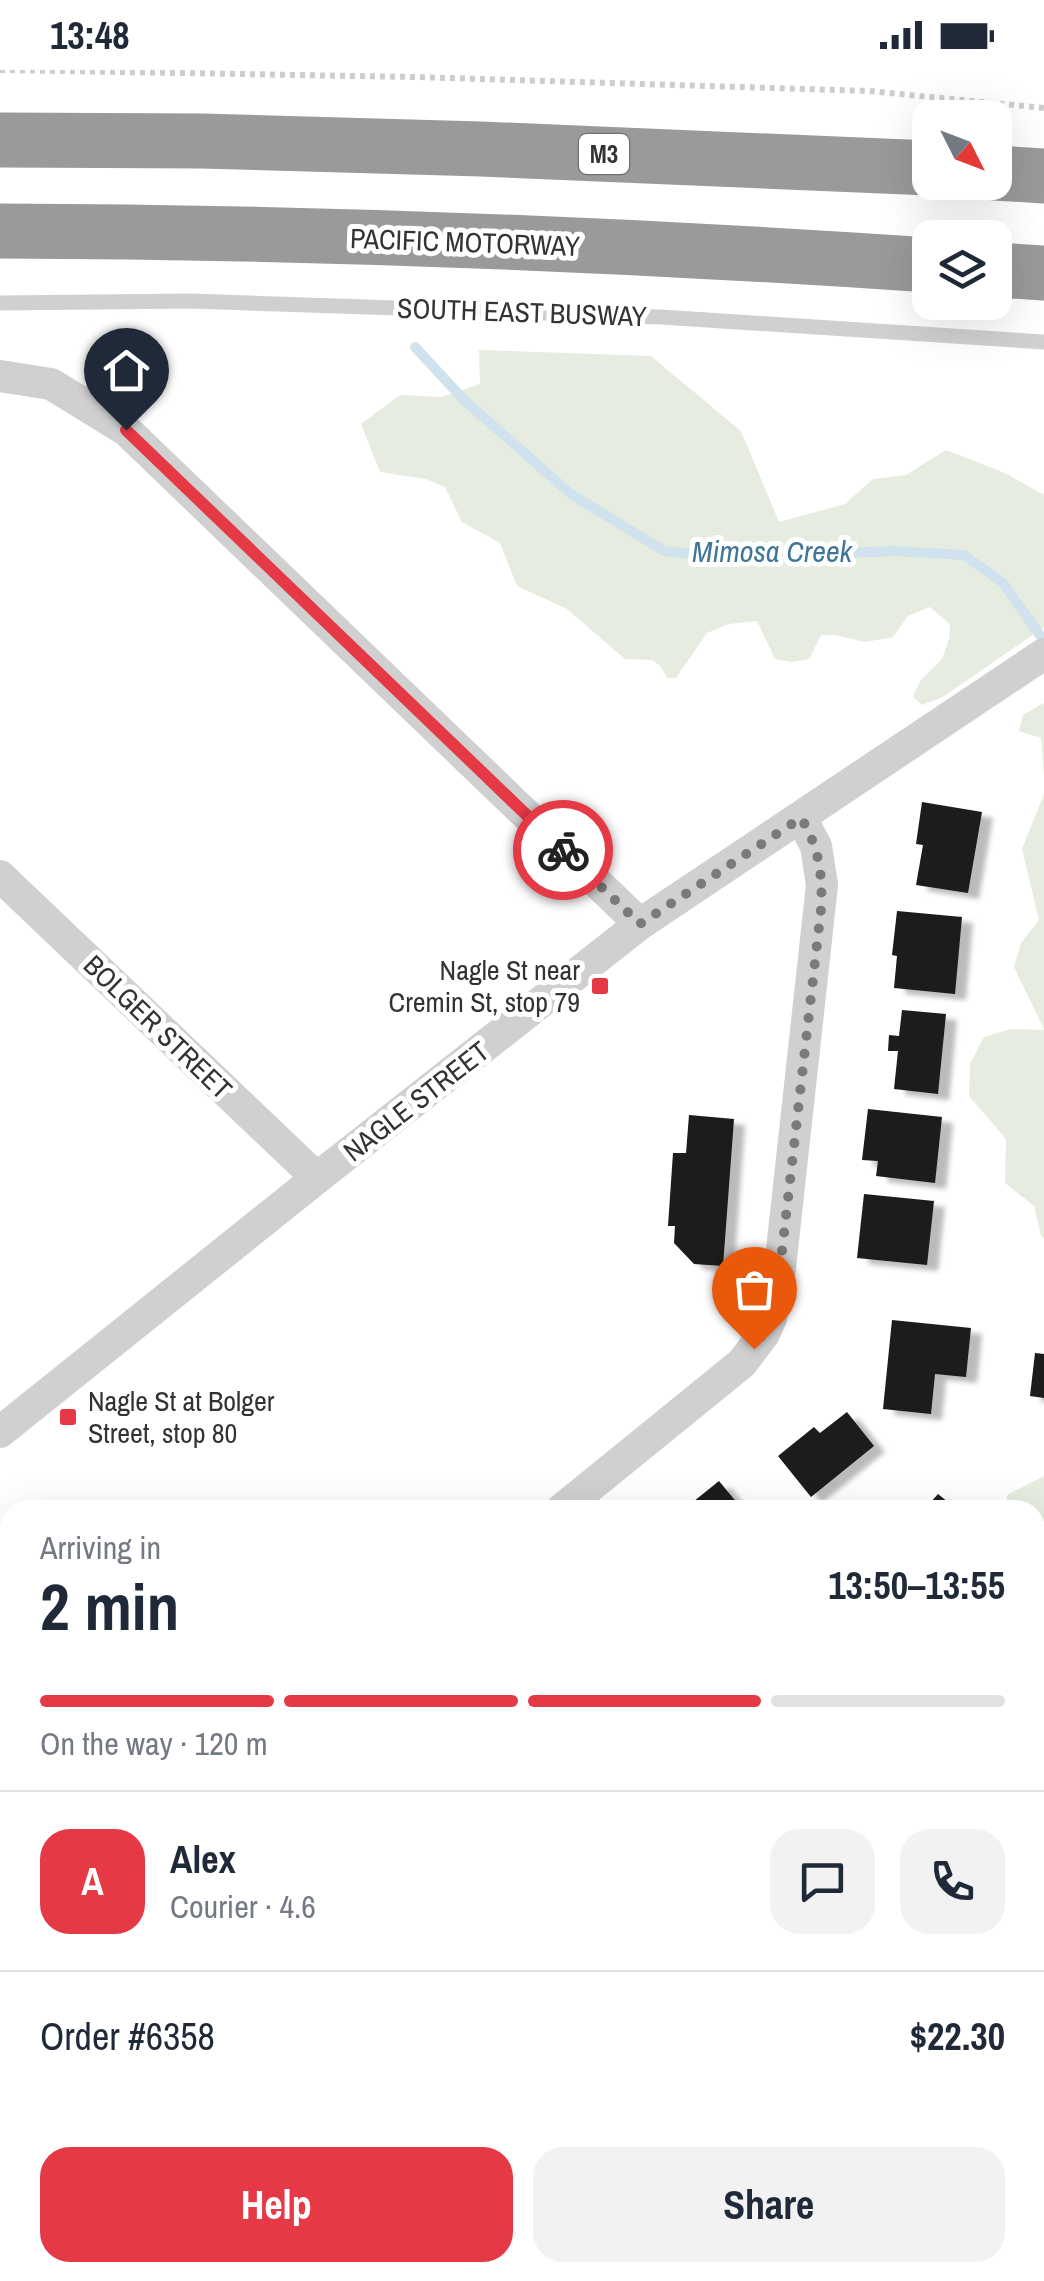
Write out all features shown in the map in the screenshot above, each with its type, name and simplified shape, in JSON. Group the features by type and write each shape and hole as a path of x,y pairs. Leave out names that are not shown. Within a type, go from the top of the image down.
{"highway":[{"name":"M3","path":"0,140 481,149 912,167"},
{"path":"1012,174 1044,176"},
{"name":"PACIFIC MOTORWAY","path":"0,230 300,234 912,264"},
{"path":"1012,271 1044,273"}],"street":[{"path":"0,376 51,384 126,430 640,924"},
{"name":"NAGLE STREET","path":"0,1432 640,924 1044,654"},
{"path":"573,1500 727,1376 754,1349 771,1318 778,1286 822,885 816,846 801,818"},
{"name":"BOLGER STREET","path":"0,876 317,1178"}],"lane":[{"name":"SOUTH EAST BUSWAY","path":"0,303 191,301 661,317 1044,342"}],"path":[{"path":"0,70 849,90 1044,108"}],"shaded area":[{"path":"479,350 651,356 741,431 779,522 845,504 873,479 906,475 946,450 1005,473 1044,495 1044,627 943,697 922,705 913,697 920,681 942,659 949,639 950,624 930,607 908,616 893,637 865,642 821,635 809,659 775,659 757,621 729,624 707,633 676,678 667,678 653,660 625,659 567,609 517,586 500,543 462,522 445,487 425,479 380,472 361,424 400,395 441,397 480,384"},
{"path":"1044,703 1044,776 1041,738 1019,731 1023,715"},
{"path":"1044,794 1044,1029 1014,967 1021,943 1039,920 1022,849"},
{"path":"1011,1029 1044,1030 1044,1238 1034,1206 1005,1183 1006,1139 969,1096 970,1064 984,1037"},
{"path":"1044,1476 1044,1500 1007,1500 1007,1495"}],"building":[{"path":"922,802 982,812 968,893 916,885 923,845 916,844"},
{"path":"897,911 962,917 955,994 894,988 897,956 892,955"},
{"path":"902,1010 946,1014 938,1094 894,1089 898,1051 888,1051 889,1035 899,1036"},
{"path":"868,1109 942,1117 935,1183 876,1176 878,1161 862,1160"},
{"path":"689,1115 734,1119 723,1266 694,1264 674,1243 675,1226 668,1226 673,1153 686,1153"},
{"path":"864,1194 934,1201 927,1265 857,1258"},
{"path":"892,1320 971,1328 966,1377 935,1374 931,1414 883,1409"},
{"path":"1035,1353 1044,1354 1044,1398 1030,1396"},
{"path":"847,1412 874,1446 811,1497 778,1456 814,1427 820,1433"},
{"path":"719,1481 735,1500 695,1500"}],"waterway":[{"name":"Mimosa Creek","path":"415,347 464,400 571,494 664,551 731,558 894,551 964,555 1003,583 1044,641"}],"way so far":[{"path":"563,850 640,924 801,818 816,846 821,909 778,1286 771,1318 754,1349"}],"place":[{"name":"Nagle St near Cremin St, stop 79","path":"600,986"},
{"name":"Nagle St at Bolger Street, stop 80","path":"68,1417"}],"route":[{"path":"126,430 563,850"}]}
